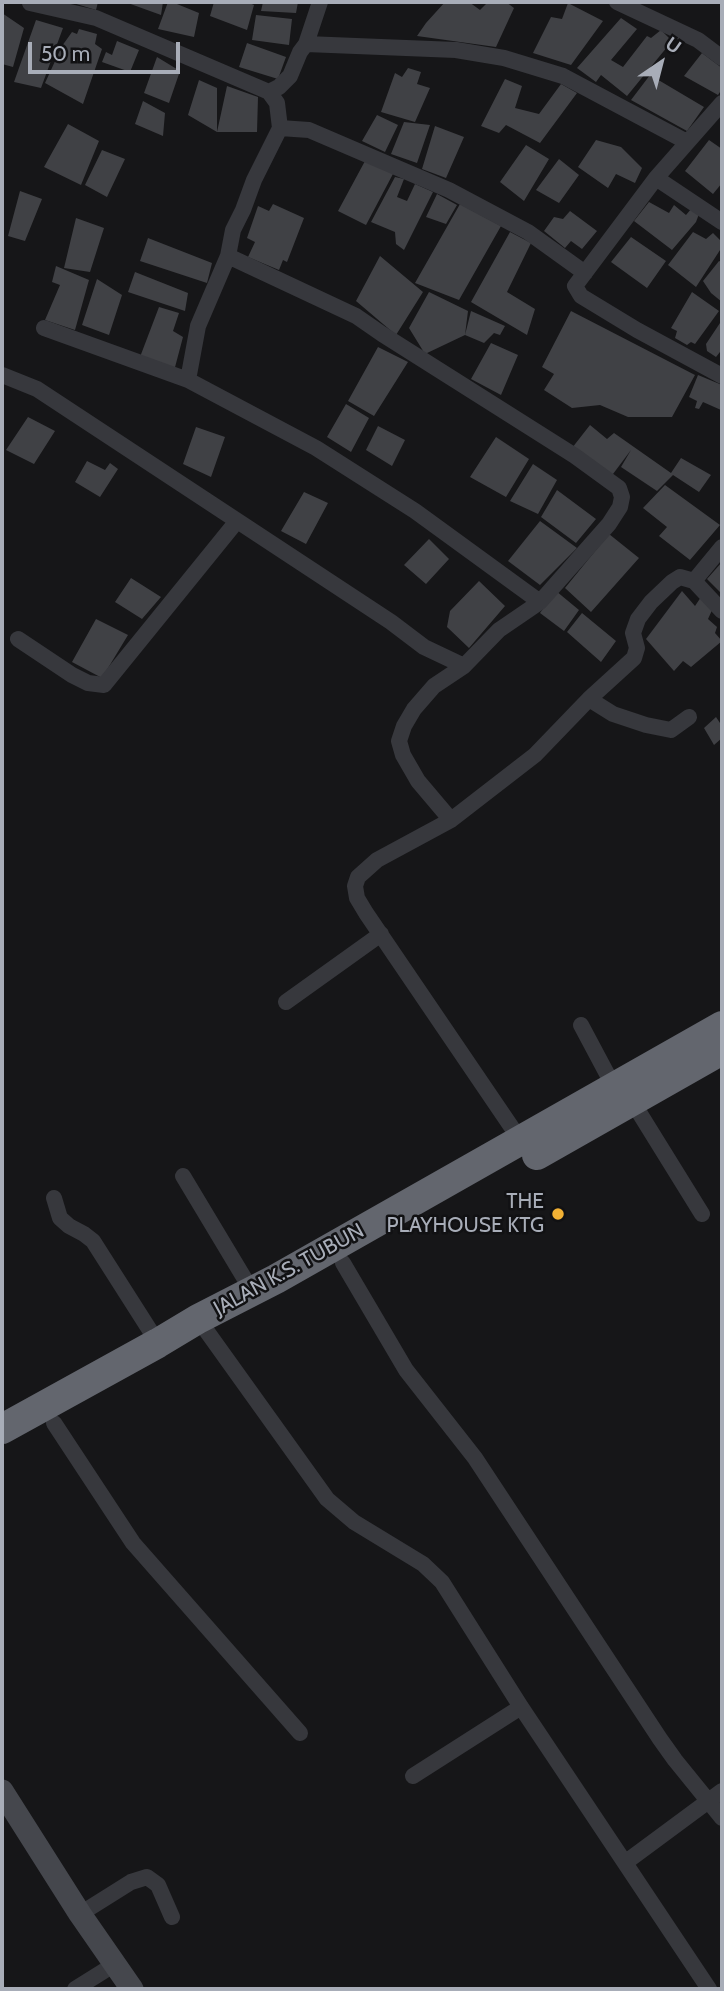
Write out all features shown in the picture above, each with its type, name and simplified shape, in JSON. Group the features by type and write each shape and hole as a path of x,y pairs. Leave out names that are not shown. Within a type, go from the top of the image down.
{"highway":[{"name":"JALAN K.S. TUBUN","path":"2,1452 54,1423 162,1349 343,1263 526,1150 623,1094 722,1026"},
{"name":"JALAN K.S. TUBUN","path":"623,1094 722,1050"},
{"name":"JALAN K.S. TUBUN","path":"204,1328 252,1291 526,1150"},
{"name":"JALAN K.S. TUBUN","path":"2,1429 128,1371"}],"street":[{"path":"269,92 290,76 306,44 320,2"},
{"path":"617,2 698,40 722,58"},
{"path":"30,3 96,18 269,92 277,103 280,128 233,230 228,256 198,326 188,380"},
{"path":"306,44 456,50 504,58 563,76 687,142"},
{"path":"722,103 656,178 575,286 581,296 722,376"},
{"path":"280,128 309,130 449,190 528,232 585,273"},
{"path":"656,178 722,222"},
{"path":"228,256 356,316 575,456 619,488 622,497 620,507 540,602 499,629 464,666 434,686 414,709 404,726 399,741 403,755 418,780 451,820"},
{"path":"44,328 188,380 316,448 415,511 540,602"},
{"path":"2,375 37,389 425,647 464,666"},
{"path":"18,639 72,675 104,685 237,521"},
{"path":"694,581 722,547"},
{"path":"526,1150 357,898 355,886 358,877 377,860 451,820 535,755 589,699 634,658 637,648 633,633 638,620 666,587 680,577 694,581 722,611"},
{"path":"589,699 613,714 671,730 689,717"},
{"path":"286,1002 381,934"},
{"path":"581,1025 702,1214"},
{"path":"183,1176 252,1291"},
{"path":"54,1198 60,1218 93,1241 162,1349"},
{"path":"343,1263 405,1370 475,1458 675,1760 716,1796 722,1818"},
{"path":"204,1328 327,1499 354,1522 423,1564 442,1582 521,1707 709,1989"},
{"path":"54,1423 133,1543 300,1733"},
{"path":"413,1776 521,1707"},
{"path":"2,1791 80,1914 132,1989"},
{"path":"626,1862 716,1796"},
{"path":"80,1914 131,1882 147,1877 158,1885 172,1917"},
{"path":"75,1989 115,1964"}],"building":[{"path":"70,2 98,2 96,10"},
{"path":"125,2 163,2 161,15"},
{"path":"168,2 199,13 194,37 158,29"},
{"path":"214,2 247,2 254,5 247,30 210,16"},
{"path":"263,2 298,2 296,13 261,11"},
{"path":"445,2 469,2 480,10 488,2 506,2 514,8 496,47 417,36"},
{"path":"568,3 603,21 571,65 533,53 551,17 562,19"},
{"path":"2,13 24,28 13,67 2,64"},
{"path":"256,15 292,19 289,45 252,40"},
{"path":"621,18 637,29 611,60 623,67 647,36 651,38 661,30 672,41 627,96 601,75 596,82 577,68"},
{"path":"36,20 63,28 41,88 14,82"},
{"path":"79,29 97,34 95,44 102,49 83,104 45,83 62,46 72,32 77,34"},
{"path":"117,41 139,50 130,72 102,62 106,52 112,55"},
{"path":"247,43 286,57 278,79 239,67"},
{"path":"702,53 722,68 722,89 718,95 684,76"},
{"path":"157,57 180,71 169,103 144,93"},
{"path":"408,68 421,72 417,84 430,88 415,122 381,112 395,73 402,77"},
{"path":"650,75 704,107 687,131 631,100"},
{"path":"505,79 522,86 515,108 539,114 561,84 577,93 540,143 506,125 499,133 481,126"},
{"path":"199,80 217,88 217,132 188,115"},
{"path":"227,86 258,97 257,132 217,132"},
{"path":"143,101 165,113 163,136 135,124"},
{"path":"377,115 398,125 385,152 362,141"},
{"path":"404,122 430,125 417,163 391,154"},
{"path":"68,124 99,141 81,185 44,167"},
{"path":"435,126 464,137 446,178 422,169"},
{"path":"596,140 621,147 642,168 635,183 616,174 608,188 578,167"},
{"path":"709,140 722,149 722,183 713,194 685,171"},
{"path":"526,145 549,159 524,201 500,182"},
{"path":"102,150 125,159 107,197 85,185"},
{"path":"559,159 579,175 559,203 536,190"},
{"path":"365,161 394,172 366,225 338,211"},
{"path":"395,177 404,179 397,197 407,201 415,184 433,192 404,250 396,244 395,232 371,222"},
{"path":"20,191 42,199 25,241 8,236"},
{"path":"437,194 457,205 446,224 426,217"},
{"path":"649,202 669,213 674,205 686,215 691,209 699,214 696,222 672,250 634,221"},
{"path":"273,204 304,218 287,262 283,260 279,270 248,257 255,242 247,238 258,206 269,211"},
{"path":"460,204 501,226 459,300 415,283"},
{"path":"570,211 597,231 582,249 571,241 565,248 544,231 554,217 563,219"},
{"path":"76,218 104,228 90,272 64,268"},
{"path":"510,232 531,243 507,292 535,309 527,335 471,302"},
{"path":"693,232 706,239 713,233 722,242 722,247 696,287 668,265"},
{"path":"631,237 666,261 647,288 611,262"},
{"path":"148,238 212,263 207,283 140,261"},
{"path":"380,256 423,292 396,335 356,301"},
{"path":"719,261 722,262 722,302 711,293 703,281"},
{"path":"56,266 89,280 75,330 45,320 60,285 52,282"},
{"path":"135,272 188,293 185,311 128,292"},
{"path":"97,279 122,295 109,335 82,325"},
{"path":"429,292 468,311 465,335 425,354 409,328"},
{"path":"692,292 719,311 695,344 691,342 687,345 675,338 677,331 671,328"},
{"path":"159,307 179,313 173,331 183,337 174,371 140,357"},
{"path":"471,311 505,326 500,335 494,333 484,343 465,335"},
{"path":"571,311 695,375 672,417 628,417 600,405 572,408 544,390 554,374 542,367"},
{"path":"722,320 722,353 716,357 707,351 706,344"},
{"path":"491,343 518,355 501,395 471,379"},
{"path":"378,347 408,362 374,416 348,401"},
{"path":"698,375 722,385 721,410 703,402 699,409 695,408 697,401 689,397"},
{"path":"346,404 369,418 351,452 327,437"},
{"path":"28,417 55,431 34,464 6,450"},
{"path":"590,425 607,439 614,433 671,473 681,458 711,475 699,492 673,475 657,491 621,467 631,450 610,478 572,448"},
{"path":"378,426 405,440 392,466 366,450"},
{"path":"196,427 225,437 211,477 183,464"},
{"path":"496,437 529,459 506,497 470,477"},
{"path":"87,461 105,470 110,463 118,469 100,497 75,482"},
{"path":"533,464 557,480 538,514 510,501"},
{"path":"665,485 720,525 690,560 659,536 667,527 643,508"},
{"path":"557,490 596,519 576,543 541,517"},
{"path":"304,492 328,503 306,544 281,531"},
{"path":"540,521 577,548 540,585 508,561"},
{"path":"609,534 639,558 591,612 565,588"},
{"path":"429,539 449,559 426,584 404,565"},
{"path":"722,562 722,594 707,579"},
{"path":"131,578 161,597 142,619 115,602"},
{"path":"479,581 505,606 469,648 447,627 450,611"},
{"path":"556,591 579,610 564,631 540,613"},
{"path":"682,591 695,606 701,597 713,608 708,619 717,627 715,633 722,641 691,667 683,661 674,671 646,639"},
{"path":"582,613 616,641 601,662 567,632"},
{"path":"96,619 128,635 102,678 72,662"},
{"path":"716,717 722,726 722,738 714,745 704,728"}],"place":[{"name":"THE PLAYHOUSE KTG","path":"558,1214"}]}
